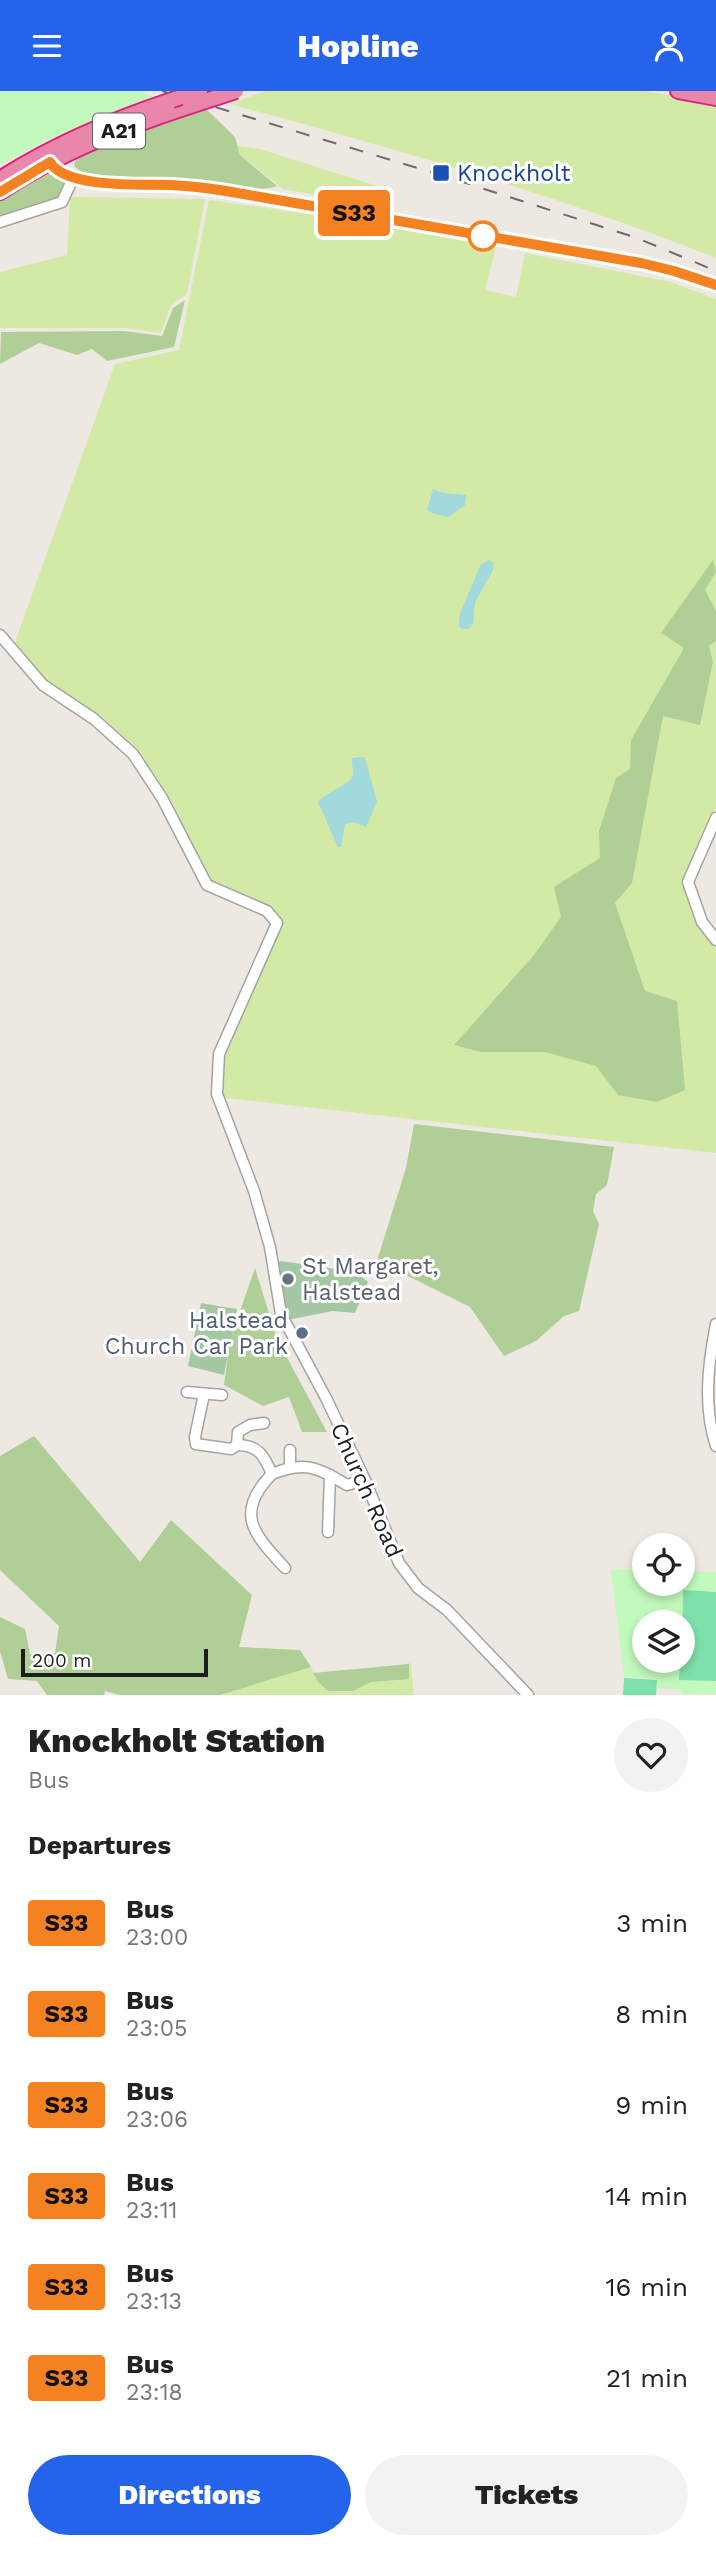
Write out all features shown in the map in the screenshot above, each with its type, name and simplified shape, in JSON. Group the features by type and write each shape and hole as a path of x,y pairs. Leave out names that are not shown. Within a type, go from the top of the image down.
{"highway":[{"name":"A21","path":"0,192 94,128 200,91"},
{"name":"A21","path":"0,179 111,134 236,91"},
{"path":"678,91 716,98"}],"street":[{"path":"44,160 54,168 74,176 114,184 171,185 226,191 652,265 716,285"},
{"path":"0,222 62,202 74,176"},
{"name":"Church Road","path":"0,635 43,685 94,719 134,754 162,797 206,885 267,911 276,923 219,1054 217,1094 254,1191 270,1247 281,1314 326,1398 399,1563 418,1588 447,1610 528,1695"},
{"path":"716,818 688,881 702,922 716,940"},
{"path":"716,1324 707,1368 710,1428 716,1446"},
{"path":"187,1392 222,1395"},
{"path":"204,1394 196,1444 231,1449 237,1445 256,1448 263,1453 272,1474"},
{"path":"237,1445 238,1432 243,1428 264,1423"},
{"path":"290,1450 290,1466"},
{"path":"285,1568 260,1541 252,1523 253,1503 272,1474 290,1466 314,1467 347,1485 365,1481"},
{"path":"328,1532 330,1475"}],"green space":[{"path":"0,91 140,91 154,96 52,138 0,165"},
{"path":"266,91 644,91 716,103 716,258 536,193 230,104"},
{"path":"204,107 235,137 240,155 277,186 258,189 210,181 112,178 81,171 74,165 76,160 147,126"},
{"path":"238,146 260,149 390,190 385,207 283,189 240,155"},
{"path":"54,172 67,185 64,203 0,223 0,200"},
{"path":"70,197 205,199 187,294 171,305 161,333 127,328 0,328 0,272 67,255"},
{"path":"209,200 344,219 496,247 485,290 516,297 525,253 671,282 716,299 716,808 683,882 698,926 716,948 716,1153 225,1098 222,1092 225,1054 281,923 270,907 211,881 169,797 139,751 100,715 46,681 15,642 115,364 179,350"},
{"path":"185,300 174,347 107,361 92,349 77,355 39,343 0,364 1,332 124,331 162,336 173,308"},
{"path":"713,560 716,572 705,590 716,611 716,641 709,646 713,662 700,725 663,716 632,883 615,903 645,991 677,1001 685,1090 657,1102 618,1095 596,1066 545,1052 481,1052 454,1045 534,955 561,917 554,887 600,858 599,831 616,778 630,769 631,740 684,648 661,633"},
{"path":"414,1124 614,1147 607,1185 596,1194 593,1211 599,1224 579,1311 564,1316 536,1341 504,1356 470,1307 410,1277 375,1267 406,1168"},
{"path":"276,1262 356,1272 368,1282 355,1313 333,1311 287,1320"},
{"path":"255,1268 277,1339 327,1432 302,1432 289,1397 263,1406 224,1385 230,1340"},
{"path":"201,1303 237,1309 224,1375 188,1366"},
{"path":"34,1436 140,1562 171,1520 252,1595 239,1647 300,1650 311,1667 220,1695 120,1695 105,1691 104,1695 47,1695 37,1681 8,1679 0,1651 0,1617 25,1629 30,1654 55,1653 59,1626 0,1570 0,1456"},
{"path":"611,1569 632,1570 632,1596 695,1596 695,1571 716,1572 716,1694 683,1694 679,1689 658,1688 658,1679 624,1677"},
{"path":"695,1591 716,1592 716,1681 679,1680 679,1673 695,1673 695,1610 683,1610 683,1596 695,1596"},
{"path":"304,1663 311,1667 316,1678 347,1678 411,1663 414,1695 208,1695"},
{"path":"409,1664 409,1679 371,1682 353,1691 328,1691 313,1673"},
{"path":"624,1678 657,1680 656,1695 623,1695"}],"water":[{"path":"433,489 443,493 466,495 465,505 448,517 434,514 427,510"},
{"path":"489,560 494,563 493,570 475,602 473,624 468,629 462,629 459,626 459,616 481,564"},
{"path":"352,758 365,758 377,801 366,827 353,822 345,824 341,847 338,847 318,802 352,778"}],"railway":[{"path":"162,91 444,176 637,238 716,271"}],"bus line":[{"name":"S33","path":"0,192 50,162 52,167 92,181 192,186 226,191 641,263 716,285"}],"place":[{"name":"Knockholt","path":"441,173"},
{"name":"St Margaret, Halstead","path":"288,1279"},
{"name":"Halstead Church Car Park","path":"302,1333"}]}
